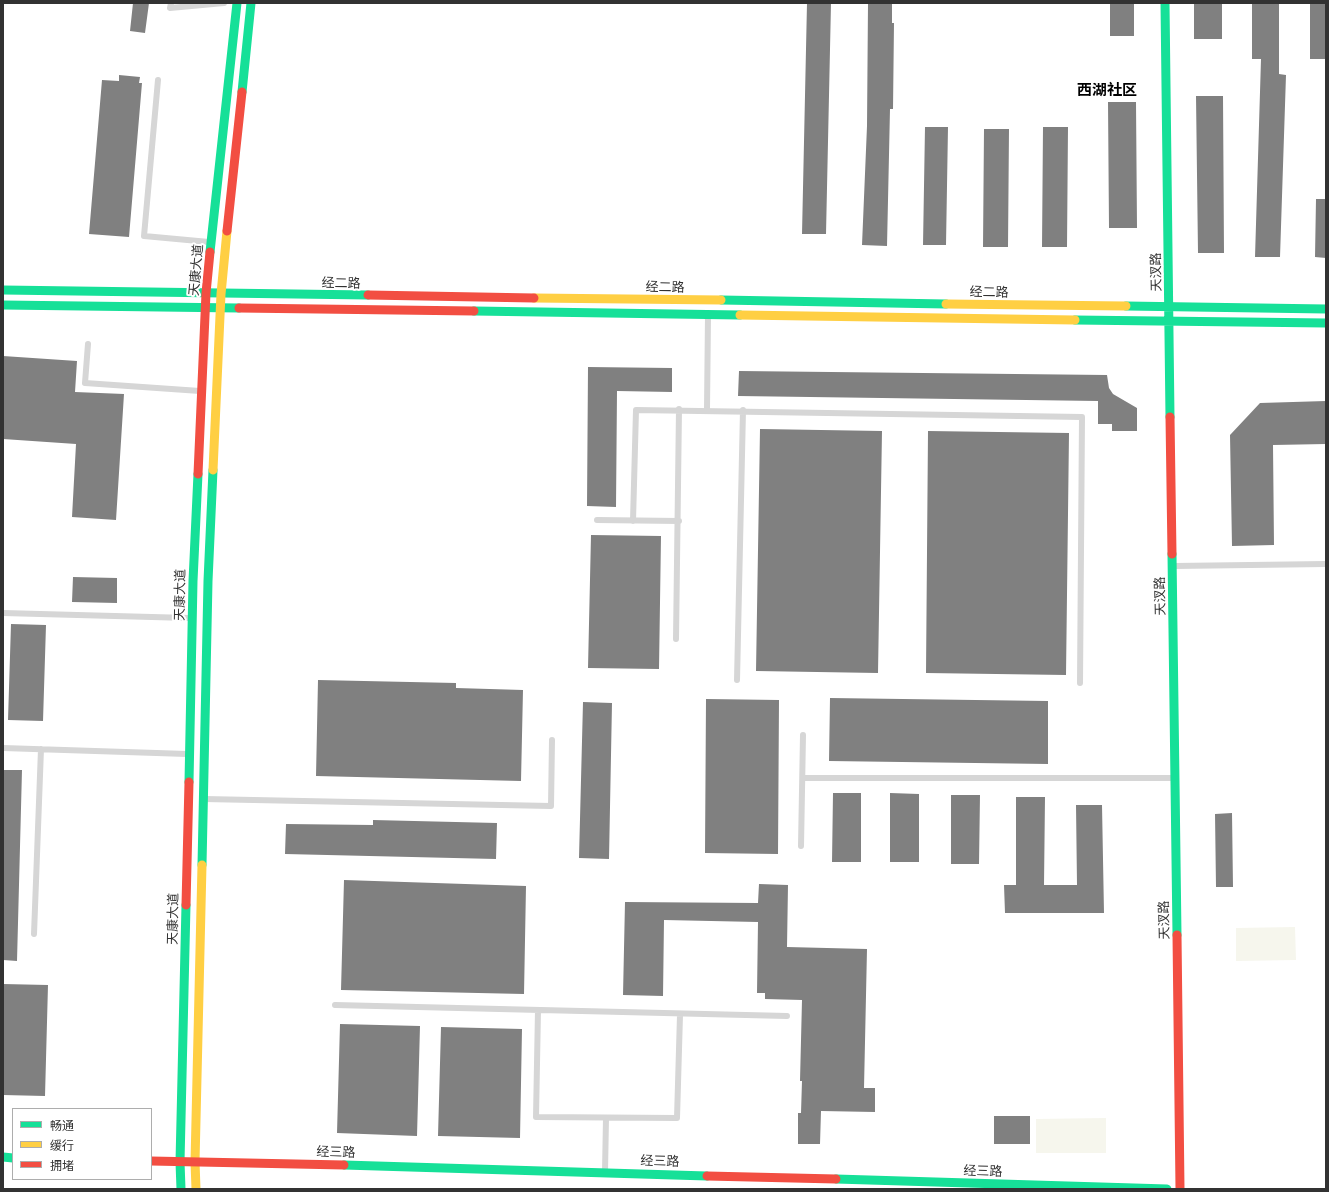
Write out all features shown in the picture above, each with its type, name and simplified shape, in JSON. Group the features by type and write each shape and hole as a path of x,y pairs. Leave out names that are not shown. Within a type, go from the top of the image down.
{"street":[{"name":"天康大道","path":"181,1189 180,1162 193,619 206,294 236,3"},
{"name":"天康大道","path":"196,1189 195,1162 207,619 216,392 221,294 251,3"},
{"name":"天汊路","path":"1165,3 1180,1189"},
{"name":"经二路","path":"3,290 1326,309"},
{"name":"经二路","path":"3,306 1326,323"},
{"name":"经三路","path":"152,1161 244,1162 1167,1189"}],"lane":[{"path":"171,3 170,8 224,3"},
{"path":"158,80 144,236 226,243"},
{"path":"708,301 708,409"},
{"path":"88,344 85,383 216,392"},
{"path":"676,639 680,409"},
{"path":"633,521 636,410 708,409 1082,417 1080,683"},
{"path":"737,680 743,410"},
{"path":"598,520 679,521"},
{"path":"1172,566 1326,564"},
{"path":"3,613 207,619"},
{"path":"801,846 803,735"},
{"path":"189,799 551,806 552,740"},
{"path":"3,748 205,754"},
{"path":"34,934 41,749"},
{"path":"802,778 1175,778"},
{"path":"335,1005 680,1015 787,1016"},
{"path":"538,1010 536,1117 677,1118 680,1015"},
{"path":"605,1173 606,1118"}],"shaded area":[{"path":"1295,927 1296,960 1236,961 1236,928"},
{"path":"1106,1118 1106,1153 1036,1153 1036,1119"}],"building":[{"path":"133,3 149,3 145,33 130,31"},
{"path":"807,3 831,3 826,234 802,234"},
{"path":"868,3 892,3 892,23 894,23 893,109 890,109 887,246 862,245 867,126"},
{"path":"1110,3 1134,3 1134,36 1110,36"},
{"path":"1194,3 1222,3 1222,39 1194,39"},
{"path":"1252,3 1279,3 1279,74 1286,75 1280,257 1255,257 1261,59 1252,59"},
{"path":"1310,3 1326,3 1326,59 1310,59"},
{"path":"119,75 140,77 139,83 142,83 129,237 89,234 102,80 119,81"},
{"path":"1196,96 1223,96 1224,253 1198,253"},
{"path":"1108,102 1136,102 1137,228 1109,228"},
{"path":"925,127 948,127 946,245 923,245"},
{"path":"1043,127 1068,127 1067,247 1042,247"},
{"path":"984,129 1009,129 1008,247 983,247"},
{"path":"1316,199 1326,199 1326,258 1315,257"},
{"path":"3,356 77,361 75,392 124,394 116,520 72,517 76,444 3,439"},
{"path":"588,367 672,368 672,392 617,391 616,507 587,506"},
{"path":"739,371 1107,375 1109,388 1113,394 1137,408 1137,431 1112,431 1112,424 1098,424 1098,401 738,396"},
{"path":"1326,401 1326,444 1273,445 1274,545 1232,546 1230,435 1260,403"},
{"path":"760,429 882,431 878,673 756,671"},
{"path":"928,431 1069,433 1066,675 926,673"},
{"path":"591,535 661,536 659,669 588,668"},
{"path":"73,577 117,578 117,603 72,602"},
{"path":"11,624 46,625 43,721 8,720"},
{"path":"318,680 456,683 456,688 523,690 521,781 316,776"},
{"path":"830,698 1048,701 1048,764 829,761"},
{"path":"706,699 779,700 778,854 705,853"},
{"path":"583,702 612,703 609,859 579,858"},
{"path":"3,770 22,770 17,961 3,960"},
{"path":"833,793 861,793 861,862 832,862"},
{"path":"890,793 919,794 919,862 890,862"},
{"path":"951,795 980,795 979,864 951,864"},
{"path":"1016,797 1045,797 1044,885 1077,885 1076,805 1102,805 1104,913 1005,913 1004,885 1016,885"},
{"path":"1232,813 1233,887 1216,887 1215,814"},
{"path":"373,820 497,823 496,859 285,854 286,824 373,825"},
{"path":"344,880 526,886 524,994 341,990"},
{"path":"759,884 788,885 787,947 867,949 864,1088 875,1088 875,1112 821,1111 820,1144 798,1144 798,1113 801,1113 802,1081 800,1081 802,1000 765,999 765,993 757,993 758,922 664,920 663,996 623,995 625,902 758,903"},
{"path":"3,984 48,985 45,1096 3,1095"},
{"path":"340,1024 420,1026 417,1136 337,1133"},
{"path":"441,1027 522,1029 520,1138 438,1136"},
{"path":"994,1116 1030,1116 1030,1144 994,1144"}],"traffic: fast":[{"path":"210,252 237,3"},
{"path":"242,92 251,3"},
{"path":"1165,3 1170,417"},
{"path":"3,290 368,295"},
{"path":"721,300 946,304"},
{"path":"3,305 239,308"},
{"path":"1126,306 1326,309"},
{"path":"474,311 740,315"},
{"path":"1075,320 1326,323"},
{"path":"202,865 208,581 213,470"},
{"path":"189,782 193,581 198,474"},
{"path":"1172,554 1177,935"},
{"path":"181,1189 180,1162 186,905"},
{"path":"3,1157 12,1158"},
{"path":"344,1165 707,1176"},
{"path":"836,1179 1167,1189"}],"traffic: slow":[{"path":"213,470 221,294 227,231"},
{"path":"534,298 721,300"},
{"path":"946,304 1126,306"},
{"path":"740,315 1075,320"},
{"path":"196,1189 195,1162 202,865"}],"traffic: jam":[{"path":"227,231 242,92"},
{"path":"198,474 206,293 210,252"},
{"path":"368,295 534,298"},
{"path":"239,308 474,311"},
{"path":"1170,417 1172,554"},
{"path":"186,905 189,782"},
{"path":"1177,935 1180,1189"},
{"path":"152,1161 344,1165"},
{"path":"707,1176 836,1179"}],"district":[{"name":"西湖社区","path":"1107,90"}]}
